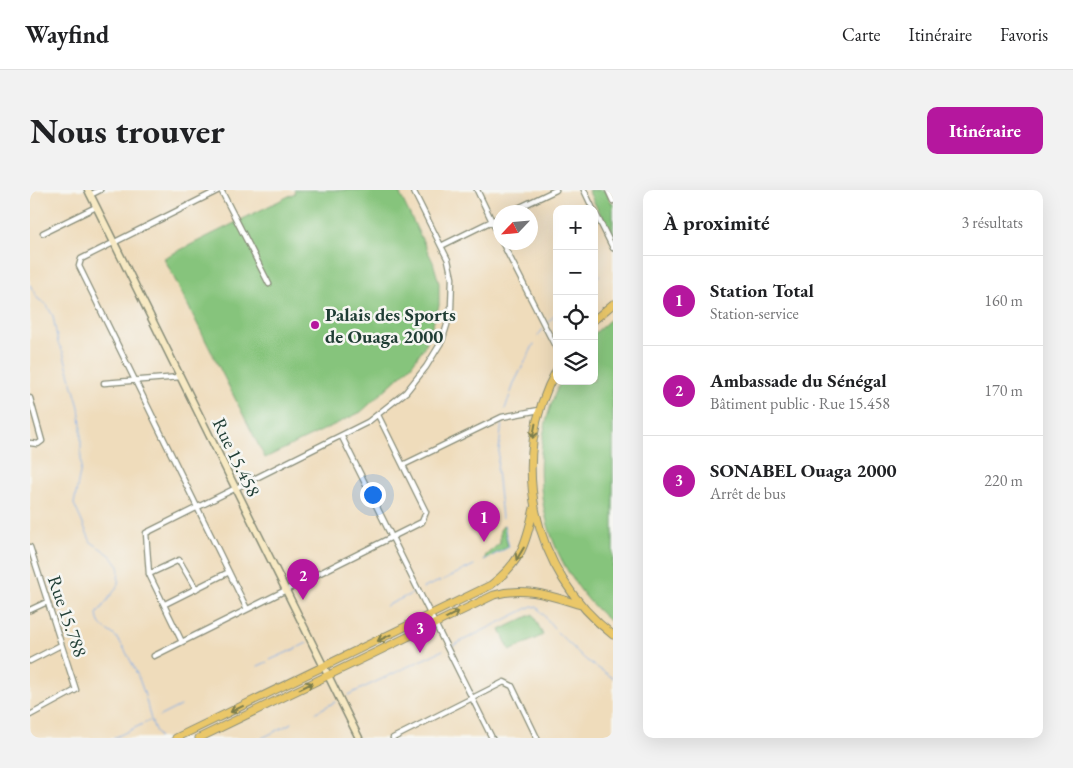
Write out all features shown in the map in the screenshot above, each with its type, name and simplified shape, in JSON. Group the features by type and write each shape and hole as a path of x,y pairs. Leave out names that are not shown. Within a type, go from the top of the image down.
{"main road":[{"name":"Rue 15.458","path":"89,192 359,738"},
{"path":"598,317 613,304"},
{"path":"553,378 539,410 531,459 534,508 551,560 567,587 581,605 613,635"},
{"path":"176,738 483,590 508,570 522,552 534,508"},
{"path":"199,738 482,600 525,590 549,594 581,605"}],"street":[{"path":"89,192 100,190"},
{"path":"247,609 79,266 82,260 220,190 269,284"},
{"path":"182,642 149,574 146,534 342,436 378,415 410,388 426,367 444,335 453,293 450,267 442,246 413,190"},
{"path":"442,246 492,221 477,190"},
{"path":"525,205 556,190"},
{"path":"584,190 592,205"},
{"path":"608,190 613,200"},
{"path":"43,233 96,207"},
{"path":"598,218 613,248"},
{"path":"506,250 553,342"},
{"path":"104,383 136,382 180,377"},
{"path":"30,398 42,441 38,444 30,443"},
{"path":"403,465 502,417 539,410"},
{"path":"154,656 422,522 426,512 378,415"},
{"path":"342,436 492,738"},
{"name":"Rue 15.788","path":"30,547 61,645 76,684 76,690 73,694 30,715"},
{"path":"149,574 179,560 196,589"},
{"path":"165,604 229,572"},
{"path":"30,610 47,602"},
{"path":"30,660 61,645"},
{"path":"392,738 504,682 509,683 537,738"}],"green space":[{"name":"Palais des Sports de Ouaga 2000","path":"294,190 398,190 433,262 439,283 439,306 426,344 411,366 361,412 265,458 164,258 295,193"},
{"path":"588,190 605,190 613,205 613,240 598,210 598,205 596,205"},
{"path":"613,317 613,624 589,601 570,574 555,545 545,515 541,483 541,451 547,419 559,385 598,385 598,330"},
{"path":"504,525 508,547 484,560 486,555 500,543 500,530"},
{"path":"533,614 543,635 510,651 500,630"}],"waterway":[{"path":"30,285 38,299 46,304 53,316 58,343 63,352 79,407 81,467 74,504 91,542 110,555 119,566 118,584 97,614 98,620 103,627 117,638 129,658 140,681 153,725 159,737"},
{"path":"548,323 553,317"},
{"path":"538,336 543,329"},
{"path":"505,409 515,381 534,344"},
{"path":"502,421 497,470 502,518"},
{"path":"484,560 509,547 504,525"},
{"path":"443,580 474,565"},
{"path":"423,588 440,581"},
{"path":"386,606 415,592"},
{"path":"452,646 532,606 537,607 554,628"},
{"path":"557,632 586,660 613,678"},
{"path":"299,647 307,643"},
{"path":"270,660 297,648"},
{"path":"348,695 443,650"},
{"path":"258,666 267,662"},
{"path":"316,712 335,702"},
{"path":"160,716 180,706"},
{"path":"114,738 149,721"},
{"path":"262,738 292,723"}],"place":[{"name":"Palais des Sports de Ouaga 2000","path":"315,325"},
{"name":"Station Total","path":"484,542"},
{"name":"Ambassade du Sénégal","path":"303,600"},
{"name":"SONABEL Ouaga 2000","path":"420,653"}]}
